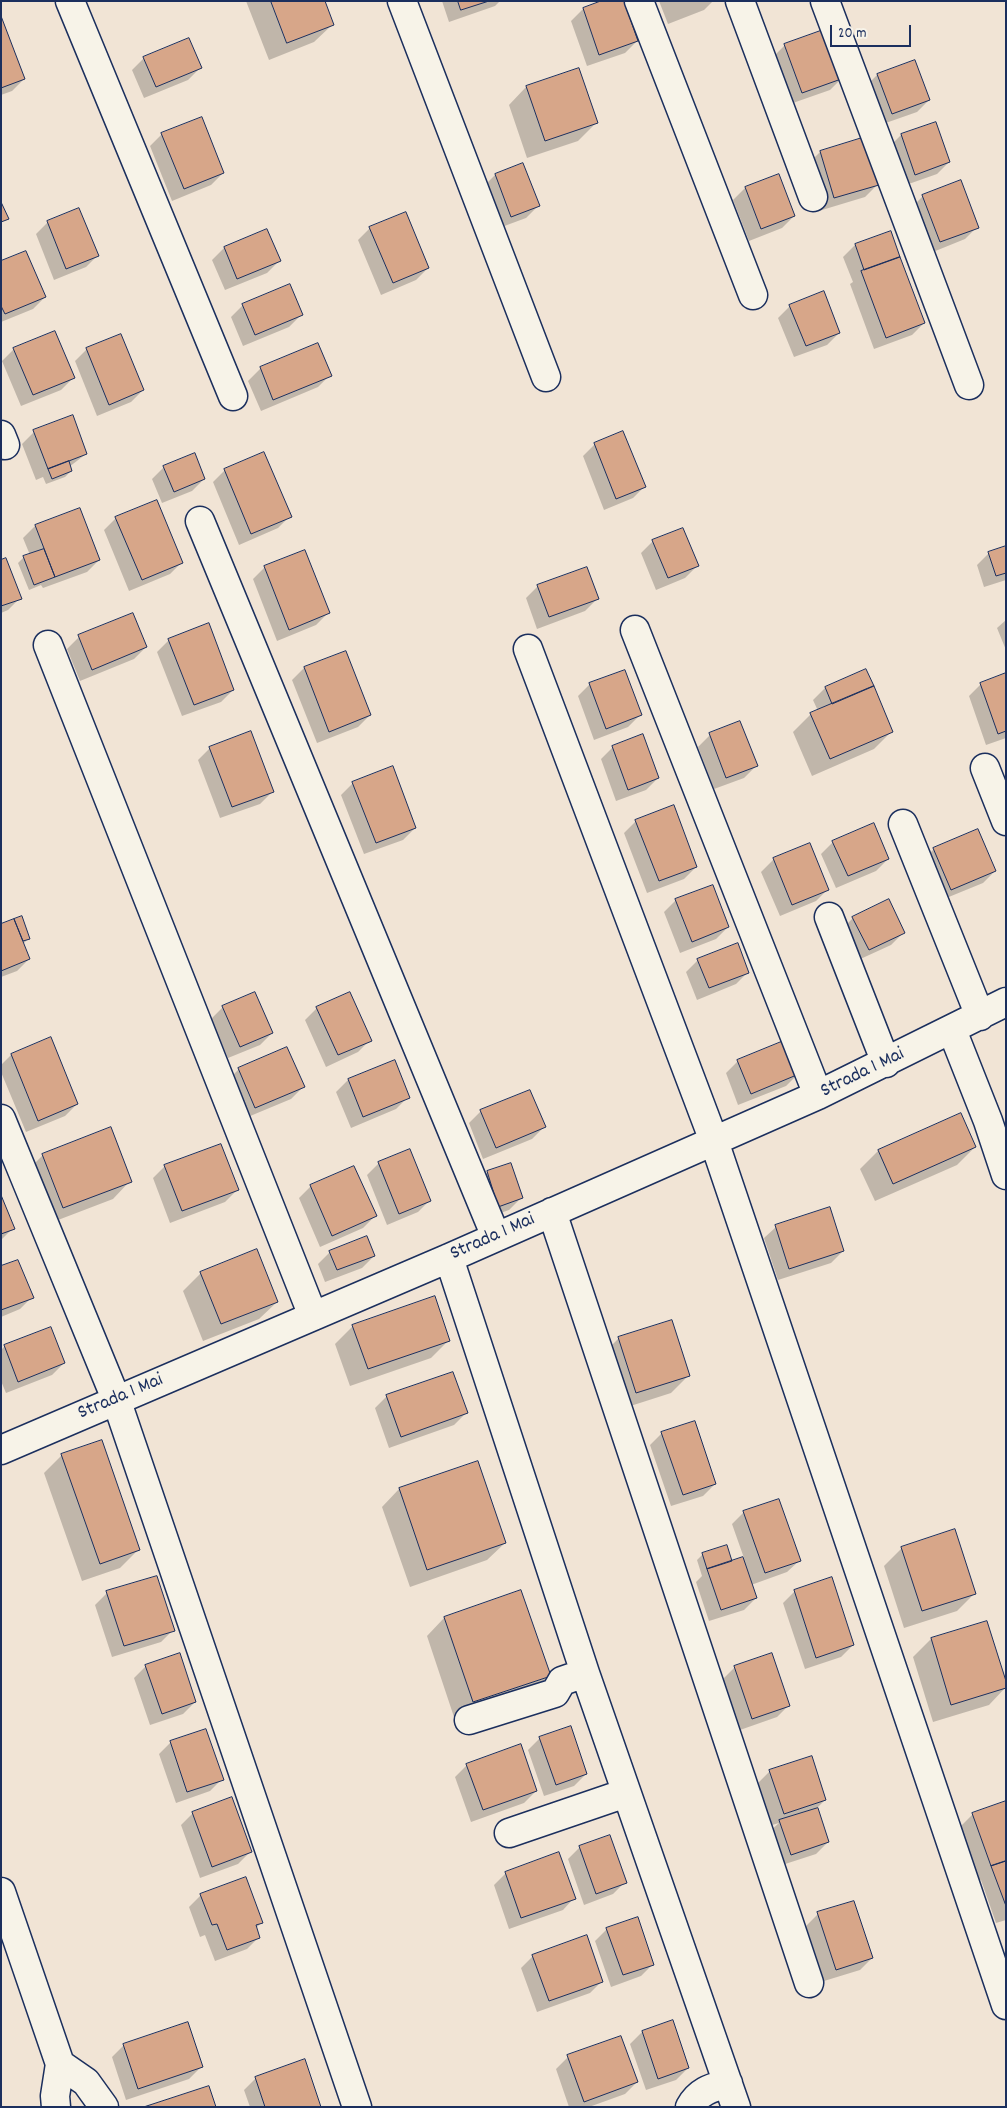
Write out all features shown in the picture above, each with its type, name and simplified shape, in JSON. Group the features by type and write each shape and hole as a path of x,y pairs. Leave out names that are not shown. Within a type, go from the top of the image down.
{"street":[{"path":"70,1 233,396"},
{"path":"402,1 546,377"},
{"path":"639,1 754,295"},
{"path":"740,1 813,197"},
{"path":"825,1 969,385"},
{"path":"200,521 496,1237"},
{"path":"635,630 818,1096"},
{"path":"48,645 313,1316"},
{"path":"528,649 714,1141 1006,2005"},
{"path":"985,768 1006,821"},
{"path":"903,824 980,1016"},
{"path":"829,917 886,1063"},
{"name":"Strada 1 Mai","path":"1,1450 116,1399 449,1258 818,1096 1006,1002"},
{"path":"952,1030 988,1121 1006,1175"},
{"path":"1,1119 116,1399 356,2107"},
{"path":"552,1212 809,1983"},
{"path":"449,1258 585,1673 732,2095"},
{"path":"468,1720 555,1693 562,1681 585,1673"},
{"path":"509,1833 626,1793"},
{"path":"1,1892 60,2064 55,2096 56,2107"},
{"path":"60,2064 86,2082 104,2107"},
{"path":"690,2107 695,2098 706,2090 732,2095"}],"building":[{"path":"271,1 325,1 334,25 287,43"},
{"path":"458,1 489,1 461,10"},
{"path":"601,1 624,1 638,41 599,55 583,8"},
{"path":"1,16 25,79 1,88"},
{"path":"826,29 844,78 802,93 784,44"},
{"path":"189,38 202,68 156,87 143,57"},
{"path":"915,60 930,100 892,114 877,74"},
{"path":"579,68 598,123 545,141 526,86"},
{"path":"202,117 224,173 184,189 161,133"},
{"path":"936,122 950,162 915,175 901,134"},
{"path":"862,138 879,185 834,198 820,151"},
{"path":"523,163 540,206 511,217 495,174"},
{"path":"779,174 795,216 761,229 745,187"},
{"path":"961,180 979,228 940,242 922,195"},
{"path":"1,202 9,219 1,222"},
{"path":"79,208 99,256 66,269 47,221"},
{"path":"406,212 429,268 393,283 369,227"},
{"path":"267,229 281,261 237,279 224,247"},
{"path":"891,231 900,257 864,270 855,244"},
{"path":"26,251 46,297 5,314 1,306 1,261"},
{"path":"900,257 925,323 886,338 861,271"},
{"path":"290,284 303,315 255,335 242,304"},
{"path":"824,291 840,333 806,346 789,305"},
{"path":"55,331 75,378 33,395 13,348"},
{"path":"121,334 144,390 109,405 86,348"},
{"path":"318,343 332,376 273,400 260,367"},
{"path":"73,415 87,454 48,469 33,430"},
{"path":"623,431 646,487 616,499 594,443"},
{"path":"264,452 292,517 251,534 224,469"},
{"path":"195,453 205,479 174,492 163,466"},
{"path":"69,461 72,471 52,479 48,469"},
{"path":"157,500 183,563 142,580 115,517"},
{"path":"80,508 100,560 55,577 35,525"},
{"path":"683,528 699,566 668,578 652,540"},
{"path":"1006,546 1006,573 996,576 988,552"},
{"path":"44,549 55,577 34,585 23,556"},
{"path":"305,550 330,613 289,630 264,566"},
{"path":"6,558 22,599 1,606 1,560"},
{"path":"587,567 599,599 549,617 537,585"},
{"path":"133,613 147,647 92,670 78,635"},
{"path":"209,623 234,690 194,705 168,639"},
{"path":"346,651 371,715 329,732 304,667"},
{"path":"866,669 874,686 832,704 825,687"},
{"path":"625,670 642,715 606,729 589,683"},
{"path":"1006,673 1006,731 998,734 980,683"},
{"path":"874,686 893,732 830,759 810,713"},
{"path":"740,721 758,766 726,778 709,733"},
{"path":"251,731 274,792 232,807 209,747"},
{"path":"643,734 659,778 628,790 612,746"},
{"path":"393,766 416,828 376,843 352,782"},
{"path":"674,805 697,867 659,881 635,820"},
{"path":"874,823 889,859 848,876 832,841"},
{"path":"978,829 996,871 951,890 933,848"},
{"path":"810,843 829,890 792,905 773,858"},
{"path":"713,885 729,927 692,942 675,899"},
{"path":"889,899 905,933 869,950 852,917"},
{"path":"22,916 30,939 23,941 14,919"},
{"path":"14,919 30,959 1,971 1,924"},
{"path":"738,943 749,973 709,988 697,959"},
{"path":"255,992 273,1033 240,1047 222,1006"},
{"path":"350,992 372,1041 338,1055 316,1007"},
{"path":"51,1037 78,1104 38,1121 11,1054"},
{"path":"786,1040 799,1074 751,1094 737,1060"},
{"path":"287,1047 305,1087 255,1108 238,1068"},
{"path":"395,1060 410,1098 363,1117 348,1079"},
{"path":"530,1090 546,1127 496,1148 480,1110"},
{"path":"961,1113 976,1147 893,1184 878,1150"},
{"path":"111,1127 132,1182 63,1208 42,1154"},
{"path":"221,1144 239,1190 182,1211 164,1165"},
{"path":"410,1149 431,1201 399,1214 378,1162"},
{"path":"511,1163 523,1198 498,1207 487,1171"},
{"path":"354,1166 377,1216 332,1236 310,1185"},
{"path":"1,1195 15,1229 1,1234"},
{"path":"830,1207 844,1251 789,1269 775,1225"},
{"path":"367,1236 375,1256 337,1270 329,1251"},
{"path":"257,1249 278,1302 221,1324 200,1272"},
{"path":"18,1260 34,1298 1,1310 1,1266"},
{"path":"435,1296 450,1341 368,1369 352,1325"},
{"path":"672,1320 690,1376 636,1393 618,1337"},
{"path":"51,1327 65,1363 18,1382 4,1345"},
{"path":"453,1372 468,1413 401,1437 386,1395"},
{"path":"695,1421 716,1484 683,1495 661,1432"},
{"path":"102,1440 140,1550 100,1564 61,1454"},
{"path":"478,1461 506,1543 427,1570 399,1488"},
{"path":"779,1499 801,1561 765,1573 743,1511"},
{"path":"955,1529 976,1594 922,1611 901,1547"},
{"path":"727,1545 732,1561 707,1569 702,1553"},
{"path":"743,1557 757,1598 721,1610 707,1569"},
{"path":"157,1576 175,1631 124,1646 106,1591"},
{"path":"832,1577 854,1645 816,1658 794,1590"},
{"path":"521,1590 551,1676 473,1702 444,1617"},
{"path":"987,1621 1006,1681 1006,1688 951,1705 931,1638"},
{"path":"180,1653 196,1702 162,1714 145,1665"},
{"path":"772,1653 790,1706 752,1719 734,1666"},
{"path":"571,1726 587,1774 556,1785 539,1737"},
{"path":"206,1729 224,1780 187,1792 170,1741"},
{"path":"521,1744 537,1791 483,1810 466,1764"},
{"path":"812,1756 826,1800 784,1814 769,1770"},
{"path":"232,1797 252,1852 212,1867 192,1812"},
{"path":"1006,1801 1006,1861 991,1866 972,1813"},
{"path":"818,1808 829,1842 791,1855 779,1820"},
{"path":"610,1835 627,1883 596,1894 579,1846"},
{"path":"559,1852 576,1899 521,1918 505,1872"},
{"path":"1006,1861 1006,1906 991,1866"},
{"path":"246,1877 263,1923 256,1925 260,1938 227,1950 217,1924 212,1925 200,1894"},
{"path":"854,1901 873,1958 836,1970 817,1912"},
{"path":"638,1917 654,1965 623,1975 606,1928"},
{"path":"587,1935 603,1982 549,2001 532,1955"},
{"path":"673,2020 689,2068 658,2079 642,2031"},
{"path":"188,2022 203,2067 138,2089 123,2044"},
{"path":"621,2036 638,2082 584,2102 567,2055"},
{"path":"305,2059 321,2107 265,2107 255,2077"},
{"path":"209,2086 216,2107 144,2107"}]}
